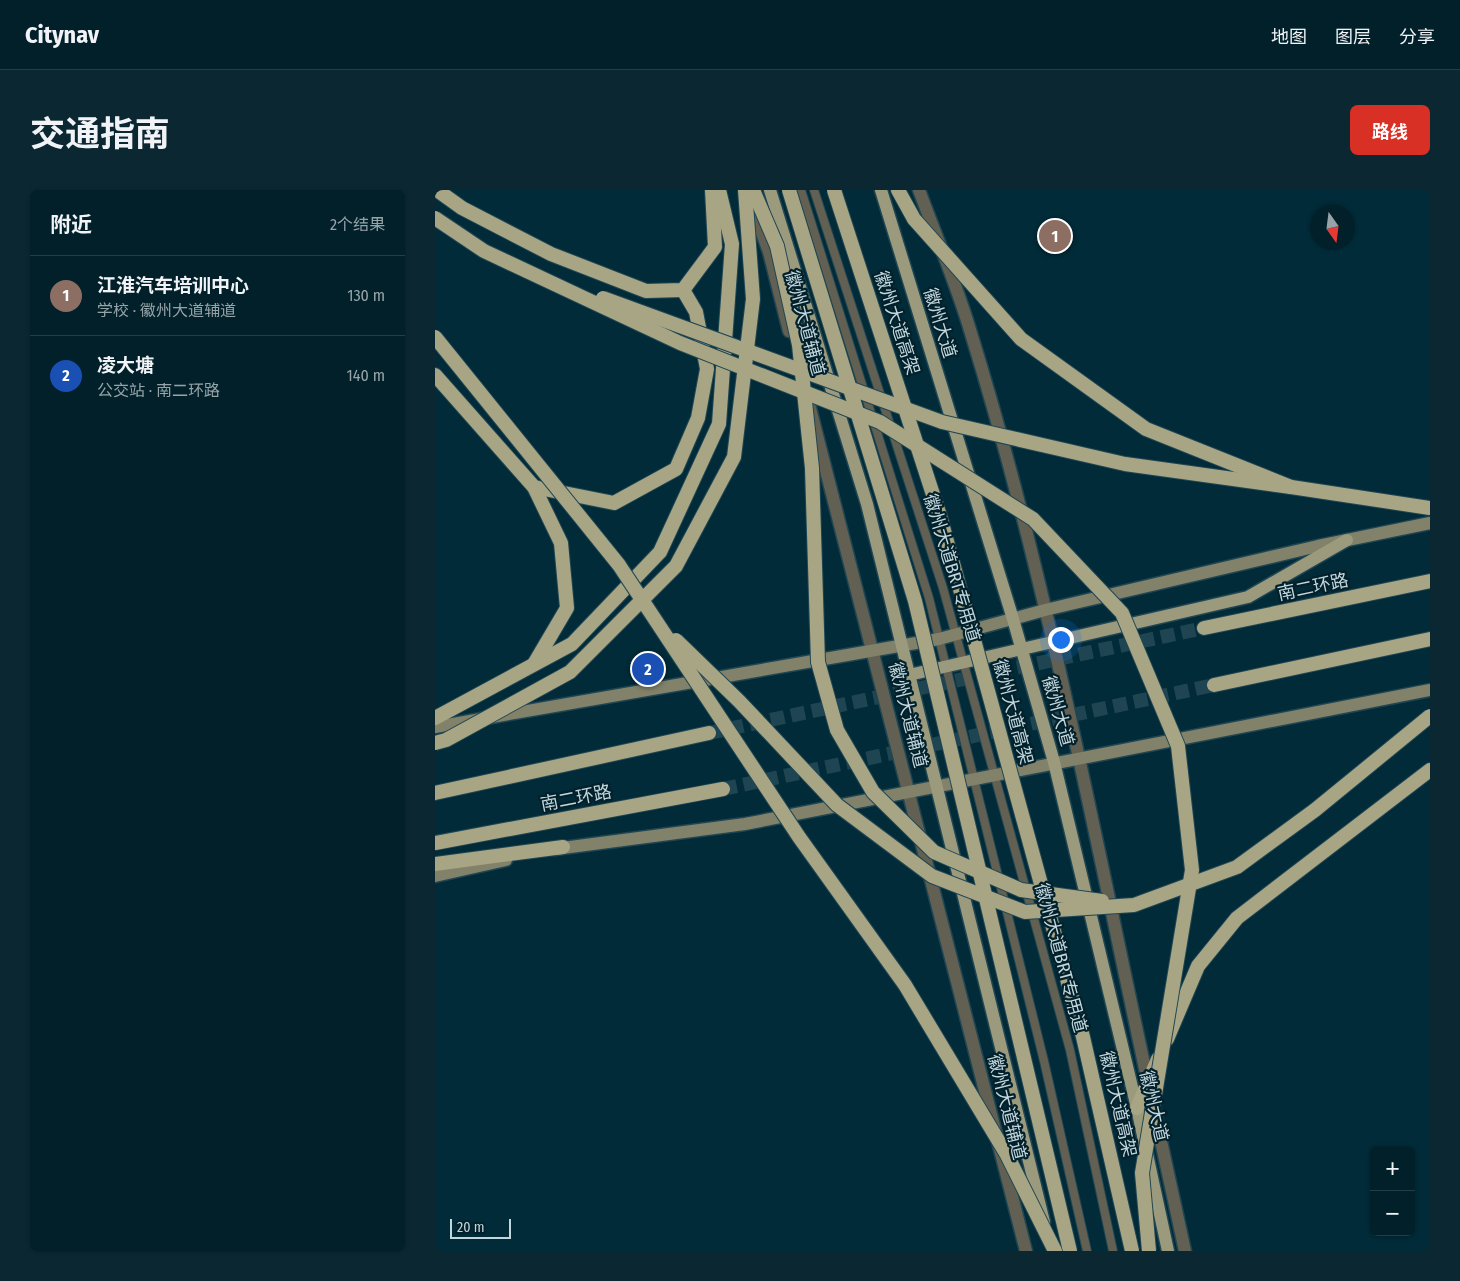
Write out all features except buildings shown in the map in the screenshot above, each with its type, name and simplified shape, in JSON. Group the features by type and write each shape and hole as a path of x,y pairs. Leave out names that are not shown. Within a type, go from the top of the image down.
{"highway":[{"path":"437,190 462,208 551,254 646,291 683,290"},
{"path":"683,290 715,247 712,190"},
{"path":"435,718 571,644 661,552 719,424 732,244 719,190"},
{"path":"435,743 446,740 570,672 676,566 733,457 753,299 746,190"},
{"path":"753,190 777,246 799,345 812,468 818,662 837,730 873,792 934,852 1021,890 1134,905"},
{"path":"789,190 915,601 1070,1251"},
{"name":"徽州大道高架","path":"834,190 940,516 1083,1037 1132,1251"},
{"path":"898,190 914,219 1021,340 1146,429 1291,487"},
{"path":"435,218 484,251 680,343 880,422 1033,519 1122,613 1178,746 1192,870 1142,1173 1149,1251"},
{"path":"484,251 678,328 943,422 1125,464 1430,508"},
{"path":"534,487 614,503 676,469 698,418 707,368 696,312 683,290"},
{"path":"435,337 619,565 799,837 905,985 1007,1155 1053,1251"},
{"path":"435,375 534,487 561,543 567,608 533,664"},
{"name":"南二环路","path":"1205,628 1430,582"},
{"path":"657,622 739,701 837,805 932,876 1025,912 1134,905 1237,867 1315,810 1430,716"},
{"path":"1214,685 1430,639"},
{"name":"南二环路","path":"435,793 709,734"},
{"path":"1137,1108 1198,966 1237,918 1430,770"},
{"name":"南二环路","path":"435,843 723,790"},
{"path":"435,864 563,847"}],"main road":[{"path":"770,190 867,504 1053,1251"},
{"name":"徽州大道","path":"881,190 1013,619 1054,762 1137,1108 1167,1251"},
{"path":"435,727 939,639 1045,610 1347,540 1430,523"},
{"path":"909,676 1248,597 1347,540"},
{"path":"435,876 563,847 745,824 1054,762 1430,690"}],"street":[{"name":"徽州大道辅道","path":"746,190 769,252 873,650 1026,1251"},
{"path":"919,190 969,326 990,394 1045,610 1185,1251"}],"lane":[{"name":"徽州大道BRT专用道","path":"801,190 929,598 1044,1061 1087,1251"},
{"name":"徽州大道BRT专用道","path":"815,190 870,356 956,634 1070,1050 1113,1251"}],"tunnel":[{"path":"709,733 1204,628"},
{"path":"723,789 1214,685"}],"place":[{"name":"江淮汽车培训中心","path":"1055,236"},
{"name":"凌大塘","path":"648,669"}]}
